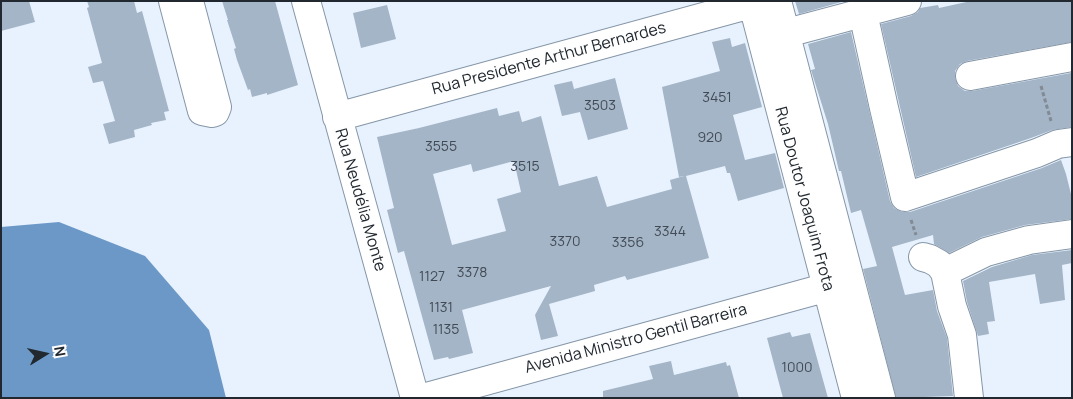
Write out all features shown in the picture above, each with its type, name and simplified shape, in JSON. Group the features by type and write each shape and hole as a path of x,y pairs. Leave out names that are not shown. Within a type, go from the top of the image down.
{"street":[{"path":"173,1 202,111 212,113 215,112 217,107 189,1"},
{"name":"Rua Neudélia Monte","path":"306,1 415,398"},
{"path":"773,36 907,1"},
{"name":"Rua Presidente Arthur Bernardes","path":"337,118 761,2"},
{"name":"Rua Doutor Joaquim Frota","path":"761,2 773,36 839,284 881,398"},
{"path":"863,13 906,197 1065,143"},
{"path":"970,76 1072,57"},
{"path":"945,272 986,252 1029,240 1072,234"},
{"path":"922,257 939,264 945,272 952,306 962,335 969,398"},
{"name":"Rua Doutor Joaquim Frota","path":"839,284 856,398"},
{"name":"Avenida Ministro Gentil Barreira","path":"423,398 839,284"}],"path":[{"path":"1035,64 1065,143"},
{"path":"906,197 908,212 922,257"}],"water":[{"path":"59,222 145,256 209,330 226,398 1,398 1,227"}],"building":[{"path":"1,1 29,1 35,22 1,31"},
{"path":"87,1 134,1 137,13 142,11 169,111 164,112 166,120 151,123 152,125 134,130 135,137 109,144 103,124 115,121 103,81 93,83 88,67 102,63 87,8 89,7"},
{"path":"222,1 275,1 298,85 267,95 267,93 252,97 237,60 234,49 236,48"},
{"path":"795,1 845,1 799,14"},
{"path":"971,1 1072,1 1072,42 967,61 960,64 955,71 955,78 958,86 965,91 972,91 1071,73 1072,127 1052,130 916,177 881,24 911,16 918,12 920,8 938,5 939,8"},
{"path":"387,5 396,39 361,48 353,13"},
{"path":"851,32 890,201 894,208 902,212 910,212 1061,160 1066,174 1072,198 1072,219 1025,225 982,237 949,253 934,244 933,235 892,247 905,295 933,290 937,311 947,338 953,396 896,398 863,269 877,266 861,210 851,213 828,124 811,70 815,69 808,44"},
{"path":"730,38 732,47 745,43 762,107 733,115 745,160 775,153 784,188 738,201 730,173 727,173 725,166 686,176 709,258 627,280 625,276 594,285 595,291 549,304 558,336 541,340 535,315 551,286 462,310 473,353 449,359 448,357 434,360 404,251 398,253 387,210 394,208 377,137 497,108 499,116 519,111 522,122 541,116 559,186 597,176 607,207 672,189 670,180 684,176 679,177 662,87 720,71 712,42","holes":["514,161 521,192 497,199 506,231 452,245 433,174 471,164 473,172"]},
{"path":"615,78 628,129 588,140 580,112 562,116 554,85 572,81 574,89"},
{"path":"1072,250 1072,263 1062,265 1065,300 1040,304 1035,274 989,282 995,321 987,322 989,334 978,336 967,302 963,281 992,267 1032,255"},
{"path":"790,332 792,337 810,333 828,398 783,398 767,338"},
{"path":"671,361 674,375 726,362 727,366 730,365 739,398 603,398 603,391 653,379 649,366"}]}
